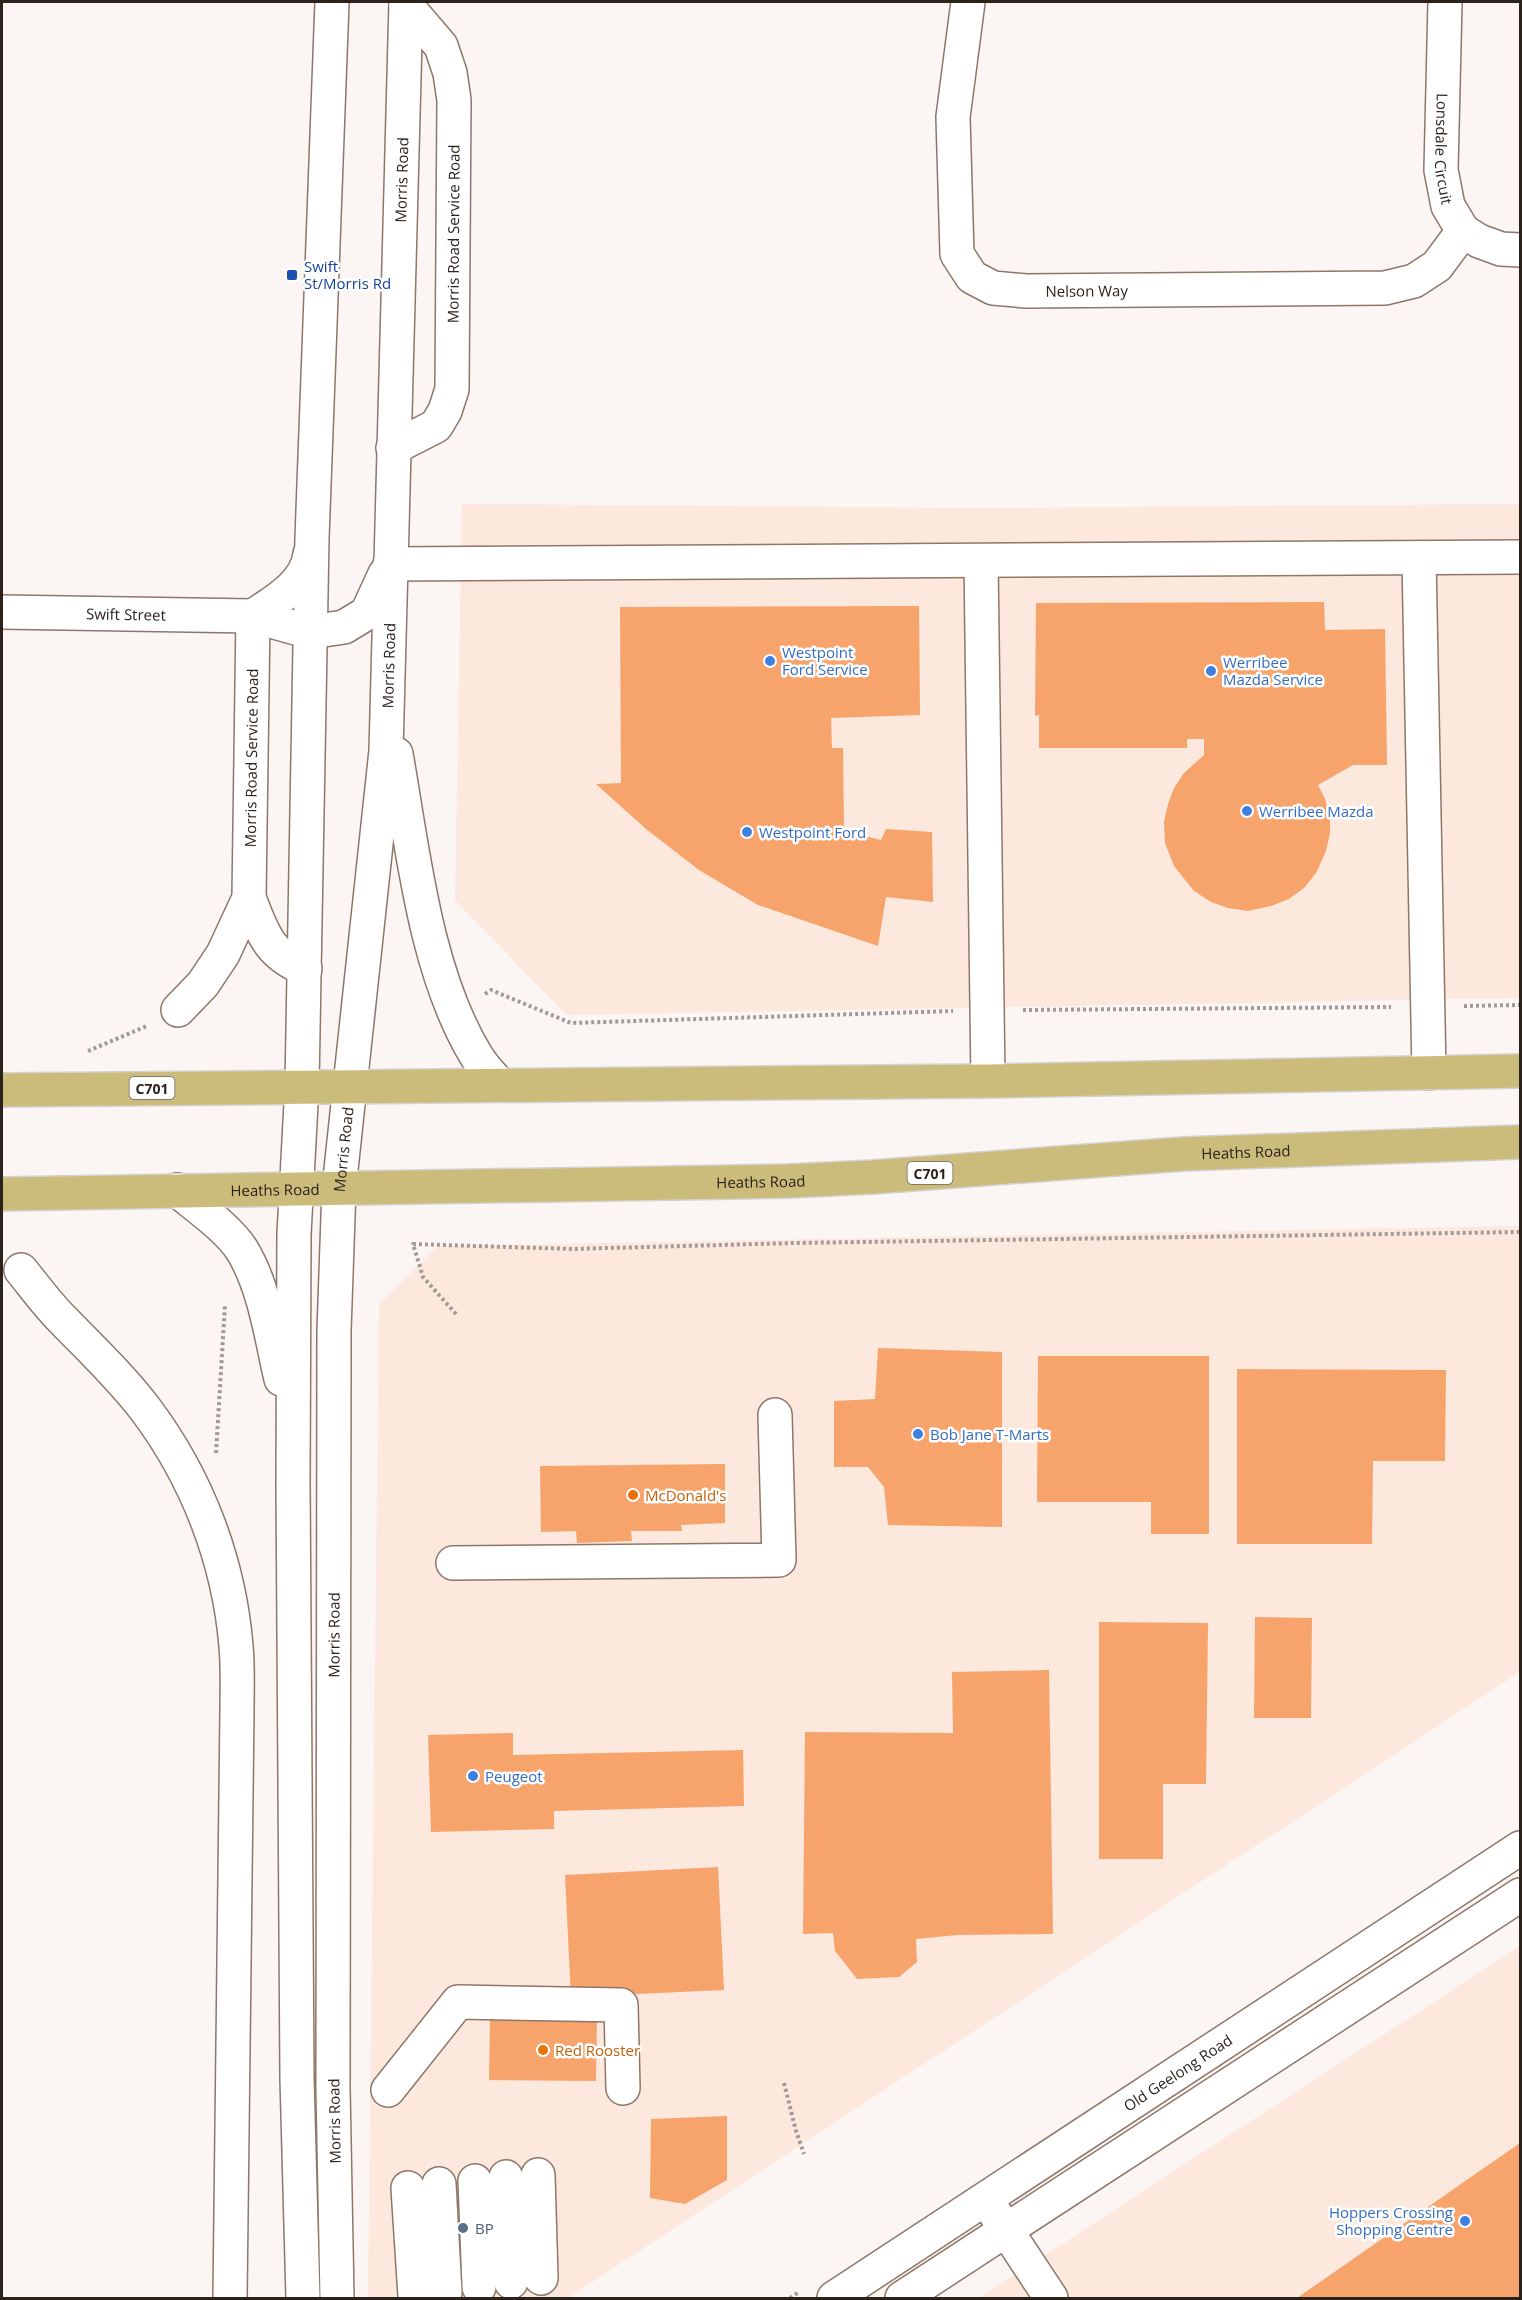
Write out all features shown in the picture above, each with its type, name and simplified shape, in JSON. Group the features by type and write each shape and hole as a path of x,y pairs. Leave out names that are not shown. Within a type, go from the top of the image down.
{"main road":[{"name":"C701","path":"2,1090 351,1085 988,1081 1521,1071"},
{"name":"Heaths Road","path":"2,1194 789,1181 1184,1154 1521,1142"}],"street":[{"path":"303,2298 297,2078 293,1433 295,1188 302,1086 312,538 332,2"},
{"name":"Nelson Way","path":"968,2 952,117 957,254 972,277 993,288 1038,291 1384,288 1414,281 1437,266 1463,231"},
{"name":"Lonsdale Circuit","path":"1445,2 1441,170 1448,206 1463,231"},
{"name":"Morris Road","path":"338,2298 333,2088 334,1331 339,1188 386,751 406,3"},
{"name":"Morris Road Service Road","path":"393,448 436,426 445,411 452,389 454,100 450,73 441,46 406,3"},
{"path":"1463,231 1479,241 1501,249 1521,250"},
{"path":"253,616 296,584 309,565 312,538"},
{"path":"310,632 344,627 367,614 390,564 1521,557"},
{"path":"1419,558 1429,1073"},
{"path":"981,561 988,1081"},
{"name":"Swift Street","path":"2,612 253,616 310,632"},
{"name":"Morris Road Service Road","path":"253,616 249,898 266,941 289,962 305,969"},
{"path":"388,708 412,848 436,957 466,1038 478,1059 500,1085"},
{"name":"Morris Road Service Road","path":"178,1010 203,984 223,954 249,898"},
{"path":"177,1190 217,1223 241,1249 260,1290 293,1433"},
{"path":"21,1270 60,1317 146,1409 178,1460 207,1518 227,1584 236,1646 237,1710 230,2298"},
{"path":"453,1563 779,1560 775,1415"},
{"name":"Old Geelong Road","path":"834,2298 1521,1848"},
{"path":"902,2298 1521,1895"},
{"path":"388,2090 458,2002 621,2005 623,2088"},
{"path":"479,2287 506,2178 526,2280"},
{"path":"424,2186 430,2294"},
{"path":"985,2199 1051,2298"}],"path":[{"path":"456,1314 423,1277 413,1244 572,1249 795,1243 1521,1232"},
{"path":"216,1460 225,1306 223,1296"},
{"path":"784,2083 804,2154"}],"shaded area":[{"path":"462,504 979,508 1520,504 1520,998 566,1015 455,900"},
{"path":"1520,1226 1520,1672 568,2298 368,2298 379,1304 438,1246"},
{"path":"1520,1946 1520,2298 979,2298"}],"building":[{"path":"1324,602 1325,630 1385,629 1387,765 1353,765 1318,785 1330,818 1330,833 1326,851 1316,873 1304,888 1289,899 1271,906 1248,911 1228,908 1211,902 1194,891 1174,866 1165,843 1164,822 1174,788 1184,773 1204,755 1204,739 1187,739 1187,748 1039,748 1039,715 1035,716 1036,603"},
{"path":"919,606 920,715 831,718 832,748 843,748 844,831 881,840 886,829 932,832 933,902 886,897 878,946 758,905 699,870 646,829 596,784 621,783 620,607"},
{"name":"Bob Jane T-Marts","path":"878,1348 1002,1352 1002,1527 888,1525 884,1487 868,1467 834,1467 834,1401 875,1399"},
{"path":"1038,1356 1209,1356 1209,1534 1151,1534 1151,1502 1037,1502"},
{"path":"1237,1369 1446,1370 1445,1461 1373,1461 1372,1544 1237,1544"},
{"name":"McDonald's","path":"725,1464 725,1523 681,1525 682,1531 631,1531 632,1541 577,1543 576,1531 541,1532 540,1466"},
{"path":"1255,1617 1312,1618 1311,1718 1254,1718"},
{"path":"1099,1622 1208,1623 1206,1784 1163,1784 1163,1859 1099,1859"},
{"path":"1049,1670 1053,1934 957,1935 916,1939 917,1962 899,1977 857,1979 835,1951 833,1933 803,1934 805,1732 953,1733 952,1672"},
{"path":"513,1733 513,1755 743,1750 744,1806 554,1811 554,1829 431,1832 428,1735"},
{"path":"718,1867 724,1990 571,1997 565,1875"},
{"name":"Red Rooster","path":"490,2018 597,2019 596,2081 489,2080"},
{"path":"727,2116 727,2180 685,2204 650,2198 651,2119"},
{"name":"Hoppers Crossing Shopping Centre","path":"1520,2143 1520,2298 1297,2298"}],"place":[{"name":"Swift St/Morris Rd","path":"292,275"},
{"name":"Westpoint Ford Service","path":"770,661"},
{"name":"Werribee Mazda Service","path":"1211,671"},
{"name":"Werribee Mazda","path":"1247,811"},
{"name":"Westpoint Ford","path":"747,832"},
{"name":"Bob Jane T-Marts","path":"918,1434"},
{"name":"McDonald's","path":"633,1495"},
{"name":"Peugeot","path":"473,1776"},
{"name":"Red Rooster","path":"543,2050"},
{"name":"Hoppers Crossing Shopping Centre","path":"1465,2221"},
{"name":"BP","path":"463,2228"}]}
